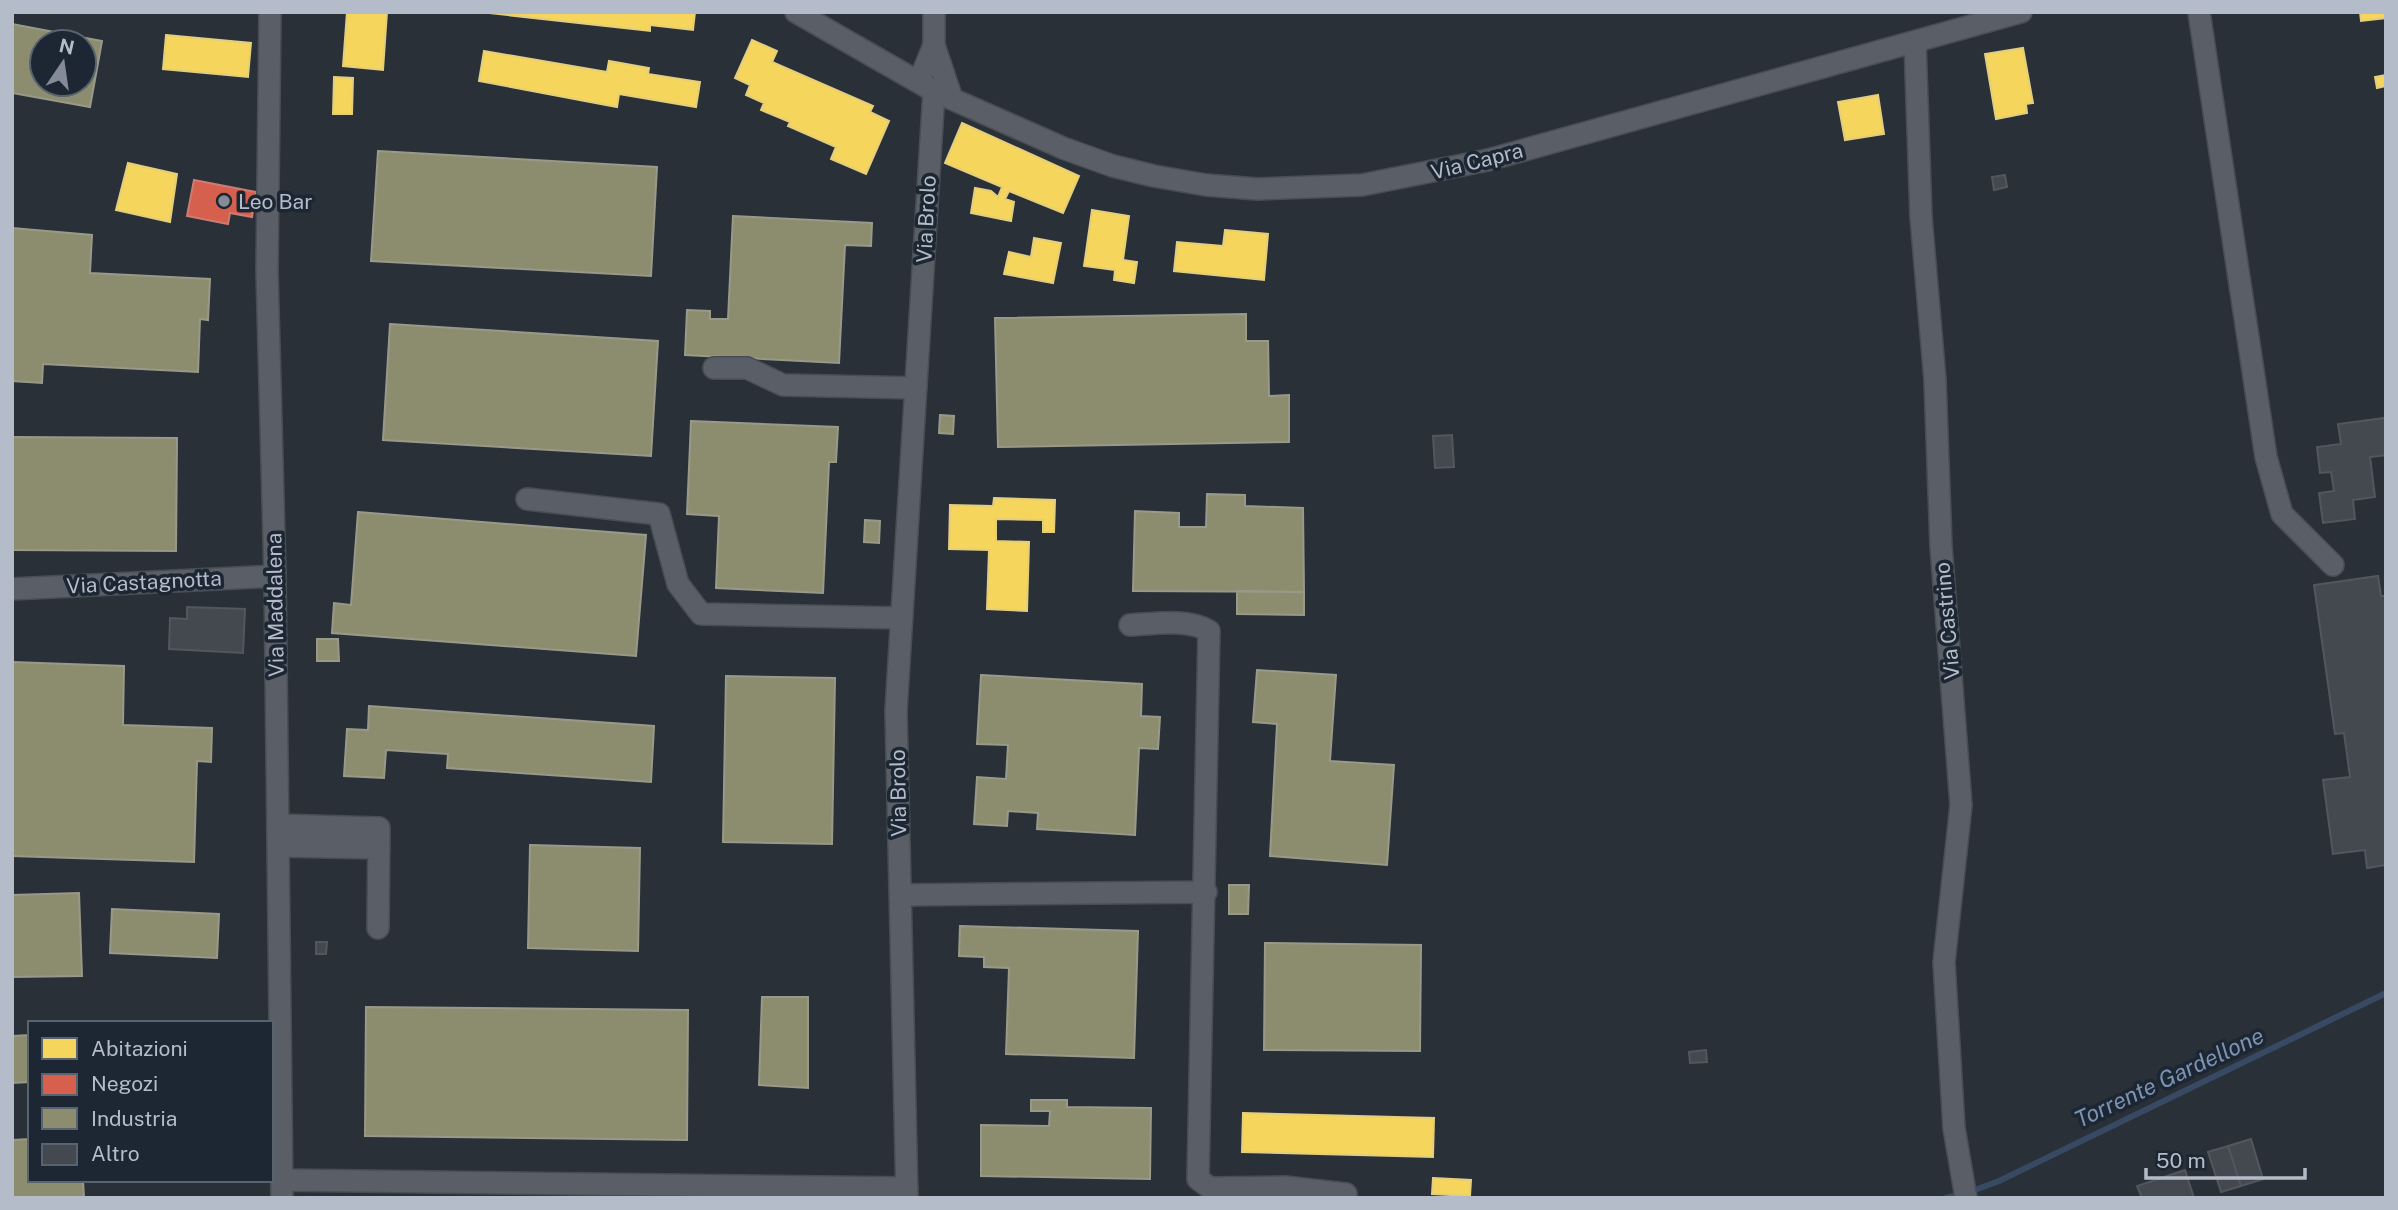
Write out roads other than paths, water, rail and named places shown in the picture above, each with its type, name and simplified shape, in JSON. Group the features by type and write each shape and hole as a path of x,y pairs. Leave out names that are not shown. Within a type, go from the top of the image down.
{"street":[{"name":"Via Maddalena","path":"270,12 267,271 275,576 282,1189"},
{"name":"Via Capra","path":"796,12 935,91 1113,166 1206,185 1321,189 1362,185 1488,160 2021,12"},
{"name":"Via Brolo","path":"907,1193 896,711 935,91 934,12"},
{"path":"2199,12 2266,457 2282,514 2333,565"},
{"name":"Via Castrino","path":"1915,42 1921,217 1936,380 1941,547 1961,805 1944,961 1954,1128 1966,1198"},
{"name":"Via Brolo","path":"934,45 935,91"},
{"path":"714,368 747,368 783,385 916,388"},
{"path":"527,499 659,514 678,584 701,614 902,618"},
{"name":"Via Castagnotta","path":"12,589 275,576"},
{"path":"1130,625 1200,625 1209,631 1206,892 1198,1179 1210,1188 1285,1187 1346,1194"},
{"path":"278,836 379,828 378,928"},
{"path":"901,895 1206,892"},
{"path":"282,1189 907,1193"}],"waterway":[{"name":"Torrente Gardellone","path":"1967,1193 1999,1181 2386,993"},
{"name":"Torrente Gardellone","path":"1946,1198 1962,1194"}],"place":[{"name":"Leo Bar","path":"224,201"}]}
